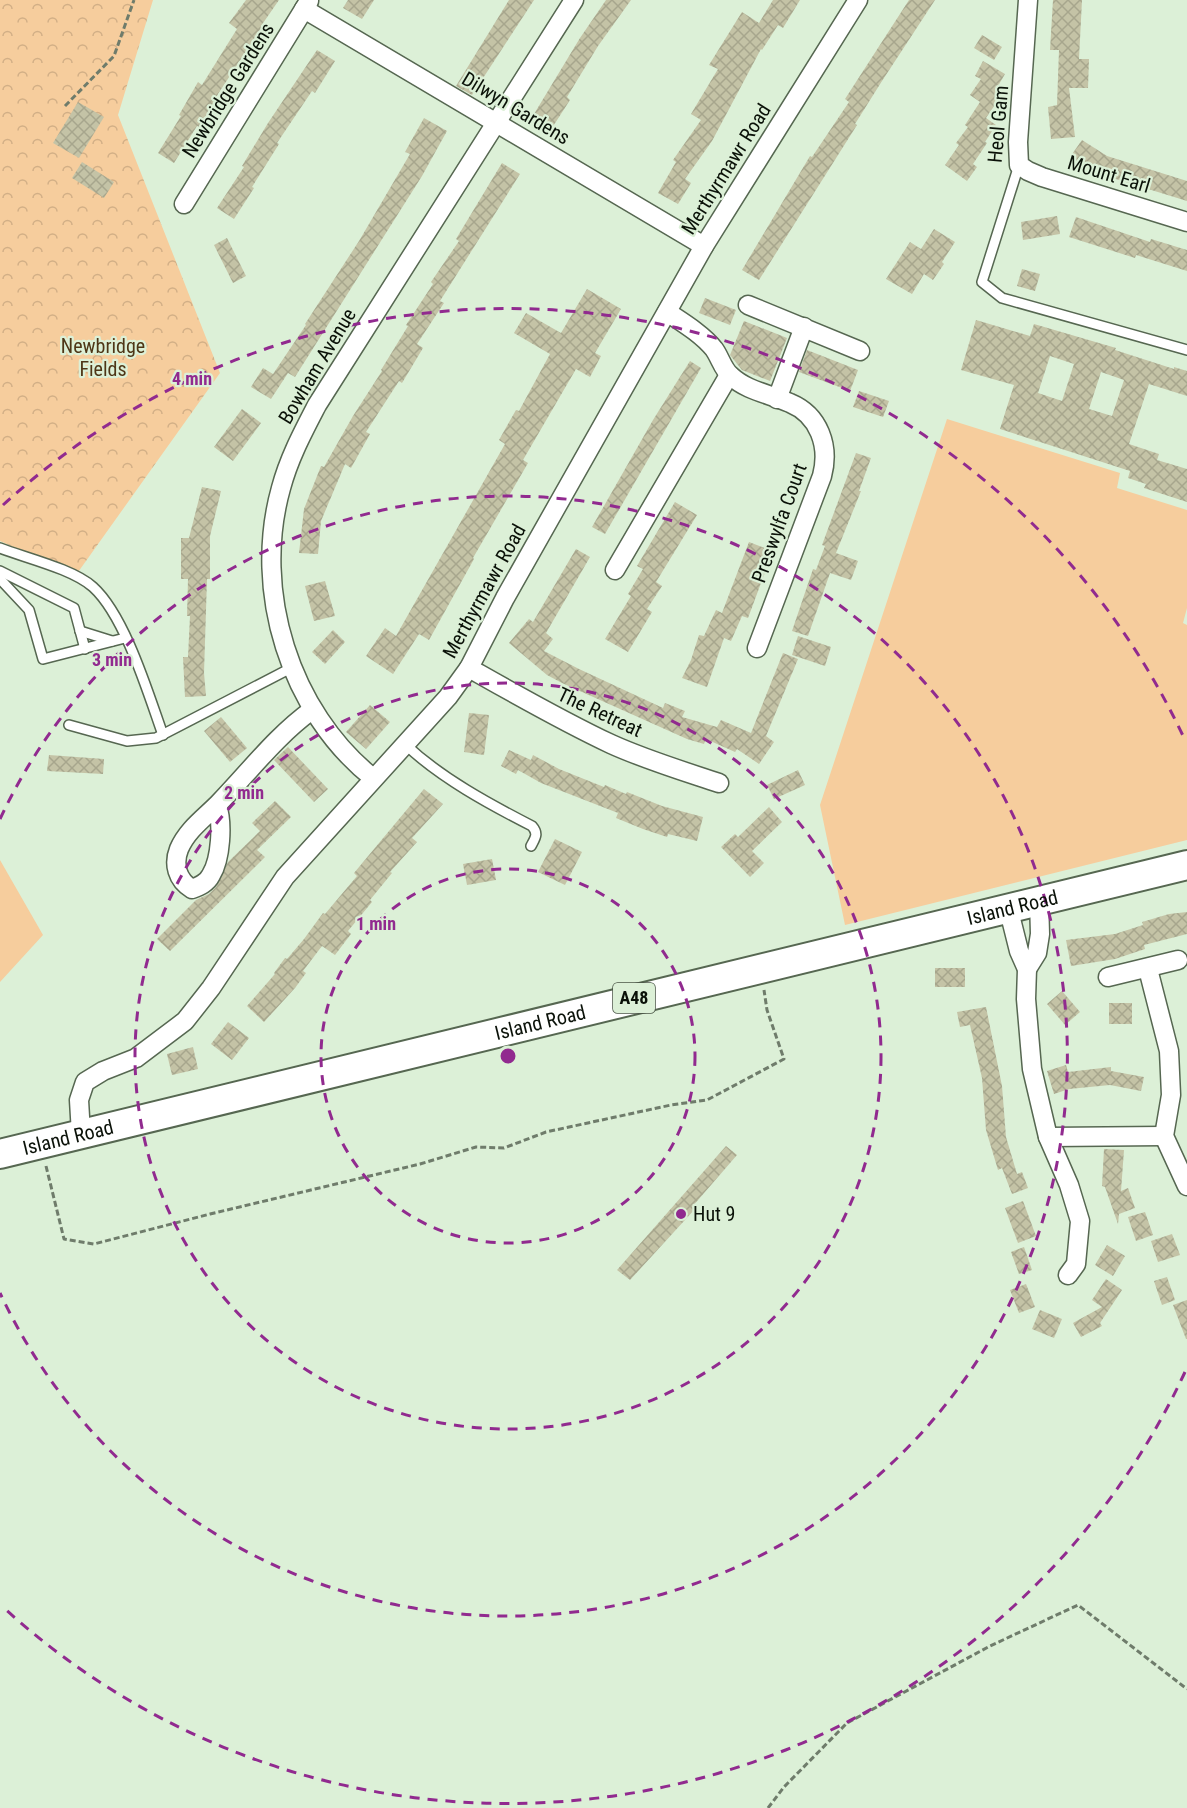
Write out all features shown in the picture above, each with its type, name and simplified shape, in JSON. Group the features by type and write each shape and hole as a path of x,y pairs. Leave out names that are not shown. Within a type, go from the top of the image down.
{"main road":[{"name":"Island Road","path":"0,1154 1187,865"}],"street":[{"name":"Bowham Avenue","path":"373,778 353,762 312,710 293,667 276,612 272,564 275,514 287,467 296,444 317,405 574,0"},
{"name":"Merthyrmawr Road","path":"81,1134 79,1100 85,1082 103,1071 136,1058 185,1021 211,988 285,877 373,778 406,745 448,697 469,668 505,598 704,246 858,0"},
{"name":"Heol Gam","path":"1019,165 1018,142 1028,0"},
{"name":"Dilwyn Gardens","path":"307,5 496,122 704,246"},
{"name":"Newbridge Gardens","path":"184,204 307,5"},
{"name":"Mount Earl","path":"1019,165 1042,177 1187,222"},
{"path":"748,305 860,351"},
{"name":"Preswylfa Court","path":"667,312 713,348 729,375 744,385 797,406 813,420 819,429 825,447 825,466 757,648"},
{"path":"777,399 804,327"},
{"path":"615,570 729,375"},
{"name":"The Retreat","path":"469,668 538,707 612,744 719,783"},
{"path":"217,805 274,743 312,710"},
{"path":"1027,969 1037,952 1040,934 1039,900"},
{"path":"1008,907 1019,951 1027,969 1026,999 1032,1070 1048,1137 1070,1185 1080,1221 1077,1264 1068,1275"},
{"path":"1108,977 1149,969 1178,960"},
{"path":"1149,969 1169,1051 1171,1095 1164,1136 1187,1185"},
{"path":"1048,1137 1164,1136"}],"lane":[{"name":"Heol Gam","path":"1019,165 982,282 1002,298 1187,350"},
{"path":"0,548 75,575 93,587 113,612 163,735"},
{"path":"0,571 74,608 85,648"},
{"path":"0,579 29,610 43,660 125,638"},
{"path":"80,631 113,641"},
{"path":"69,725 127,741 156,738 293,667"},
{"path":"406,745 471,792 532,826 537,836 531,846"}],"path":[{"path":"65,106 114,56 134,0"},
{"path":"41,1144 64,1239 94,1244 420,1164 476,1147 504,1148 546,1132 671,1105 707,1100 784,1059 767,1010 761,968"},
{"path":"768,1808 784,1787 847,1723 990,1647 1078,1605 1187,1689"}],"green space":[{"name":"Newbridge Fields","path":"0,0 153,0 118,115 220,373 76,575 0,541"},
{"path":"947,419 1120,473 1117,488 1187,510 1187,608 1183,623 1187,625 1187,840 845,925 820,805"},
{"path":"0,860 43,935 0,982"}],"building":[{"path":"246,0 279,0 218,94 200,127 197,126 174,163 158,153 181,116 179,115 198,82 202,85 237,29 229,23"},
{"path":"348,0 374,0 362,19 343,8"},
{"path":"509,0 534,0 472,95 456,86"},
{"path":"606,0 631,0 598,46 567,97 570,100 550,131 531,119"},
{"path":"773,0 800,0 783,28 778,25 761,49 712,141 685,179 691,183 678,204 658,193 676,162 673,160 701,120 691,114 718,69 709,65 742,12 759,23"},
{"path":"909,0 935,0 759,280 742,270 810,156 812,157 849,102 845,99"},
{"path":"1053,0 1082,0 1079,59 1089,59 1088,88 1069,88 1075,137 1051,139 1048,107 1057,105 1059,50 1050,50"},
{"path":"982,35 1002,47 994,60 974,48"},
{"path":"317,50 335,61 315,93 312,91 277,143 279,144 234,219 217,208 244,167 242,166 268,123"},
{"path":"983,61 1005,74 995,91 1001,96 986,118 996,125 973,164 977,167 967,181 945,165 959,145 956,143 968,127 965,125 980,102 970,95 981,79 975,76"},
{"path":"78,102 104,117 79,158 53,143"},
{"path":"424,118 447,131 422,176 295,377 288,373 271,399 251,387 263,368 273,374 306,325 410,154 405,152"},
{"path":"1082,140 1107,156 1187,181 1187,201 1093,172 1070,157"},
{"path":"82,162 114,182 104,198 72,178"},
{"path":"502,163 520,174 440,301 444,303 417,344 423,348 402,383 399,381 366,432 370,434 351,468 345,464 321,521 318,554 299,553 304,509 321,466 324,467 382,371 408,326 406,325 433,284 431,282 459,241 456,239"},
{"path":"1057,216 1060,234 1023,240 1021,222"},
{"path":"1076,217 1150,242 1151,239 1187,250 1187,271 1136,255 1135,258 1069,237"},
{"path":"934,229 955,242 933,280 924,274 912,294 886,279 910,242 921,249"},
{"path":"227,238 246,276 233,283 214,245"},
{"path":"1022,269 1040,274 1035,291 1017,286"},
{"path":"587,289 621,309 595,353 601,356 590,377 576,369 523,460 528,463 429,640 419,634 393,674 366,656 385,628 396,636 505,444 499,440 516,410 519,411 550,354 514,333 526,313 561,333"},
{"path":"705,298 736,310 730,325 699,313"},
{"path":"976,320 1030,336 1034,324 1116,348 1115,350 1174,369 1174,367 1187,371 1187,396 1149,384 1129,444 1159,454 1157,460 1187,469 1187,502 1144,488 1146,484 1128,478 1130,471 1000,429 1014,385 961,370","holes":["1050,356 1074,364 1062,401 1038,393","1101,372 1124,380 1112,416 1089,409"]},
{"path":"744,321 787,338 770,381 742,370 730,355"},
{"path":"807,350 858,370 850,391 799,372"},
{"path":"690,361 701,368 605,534 592,527 653,420"},
{"path":"859,391 889,401 883,417 853,407"},
{"path":"242,409 261,423 233,461 214,447"},
{"path":"856,453 871,458 859,491 861,491 836,553 858,561 851,580 830,573 808,636 792,631 813,569 816,570 825,546 822,545"},
{"path":"202,487 221,491 210,536 210,579 207,579 204,673 206,696 185,697 183,657 188,657 190,616 187,616 188,579 181,579 181,538 189,538"},
{"path":"675,502 697,515 656,582 662,586 647,609 652,612 628,652 605,639 631,596 628,594 643,569 637,566"},
{"path":"749,542 773,551 748,618 742,616 731,641 724,638 707,687 682,678 699,635 704,636 716,610 722,613"},
{"path":"576,549 590,557 546,633 553,639 544,651 579,669 663,708 665,703 685,711 682,717 717,727 721,720 751,733 783,653 798,659 766,736 774,742 759,764 737,749 735,752 706,739 704,744 687,739 562,683 547,675 509,643 529,619 533,622"},
{"path":"325,581 335,616 314,621 305,586"},
{"path":"333,630 345,642 325,664 312,652"},
{"path":"798,636 831,647 825,666 792,655"},
{"path":"370,705 390,722 366,749 346,732"},
{"path":"469,713 489,715 484,755 464,752"},
{"path":"221,717 247,748 230,762 204,731"},
{"path":"288,747 328,789 314,802 274,760"},
{"path":"509,750 531,760 533,755 559,769 604,787 605,785 662,806 703,817 697,841 668,834 667,837 643,829 616,818 618,813 541,783 518,770 516,774 501,766"},
{"path":"49,755 104,759 103,774 47,771"},
{"path":"798,770 805,785 774,799 767,785"},
{"path":"424,789 443,804 412,838 417,842 390,872 392,873 370,900 372,902 348,931 351,934 335,955 322,946 303,971 306,973 295,988 264,1022 247,1006 323,913 325,914 357,876 354,873"},
{"path":"275,801 291,817 257,850 265,857 170,951 157,939 196,900 209,894 216,887 228,862 260,831 252,823"},
{"path":"769,807 782,822 752,851 764,863 750,877 721,847 735,834 738,837"},
{"path":"555,839 582,852 565,885 538,872"},
{"path":"492,859 496,880 467,885 463,864"},
{"path":"1187,912 1187,934 1144,945 1145,949 1115,959 1071,966 1066,940 1115,934 1143,925 1142,922 1169,914"},
{"path":"935,968 965,968 965,987 935,987"},
{"path":"1062,991 1080,1012 1065,1025 1047,1004"},
{"path":"1109,1003 1132,1003 1132,1024 1109,1024"},
{"path":"986,1007 1002,1086 1006,1137 1017,1174 1022,1172 1028,1188 1012,1194 1002,1168 998,1170 986,1130 982,1078 970,1025 960,1027 957,1012"},
{"path":"228,1022 249,1038 232,1060 211,1044"},
{"path":"193,1047 198,1069 172,1075 167,1054"},
{"path":"1066,1065 1068,1072 1111,1067 1111,1071 1144,1077 1141,1091 1110,1085 1069,1089 1054,1094 1047,1071"},
{"name":"Hut 9","path":"726,1146 737,1155 692,1207 695,1209 630,1280 617,1270"},
{"path":"1104,1149 1124,1150 1121,1191 1128,1188 1135,1208 1119,1214 1118,1224 1105,1187 1102,1186"},
{"path":"1023,1201 1036,1236 1018,1243 1005,1208"},
{"path":"1145,1212 1153,1235 1136,1241 1128,1217"},
{"path":"1172,1234 1180,1255 1158,1262 1151,1241"},
{"path":"1107,1245 1125,1256 1113,1276 1095,1265"},
{"path":"1024,1247 1032,1270 1019,1274 1011,1252"},
{"path":"1167,1277 1175,1300 1162,1305 1154,1281"},
{"path":"1106,1279 1122,1290 1100,1323 1102,1326 1081,1337 1073,1323 1102,1307 1092,1300"},
{"path":"1026,1284 1035,1307 1019,1313 1010,1290"},
{"path":"1187,1300 1187,1339 1186,1339 1173,1305"},
{"path":"1040,1310 1062,1319 1054,1338 1032,1329"}],"place":[{"name":"Hut 9","path":"681,1214"}]}
